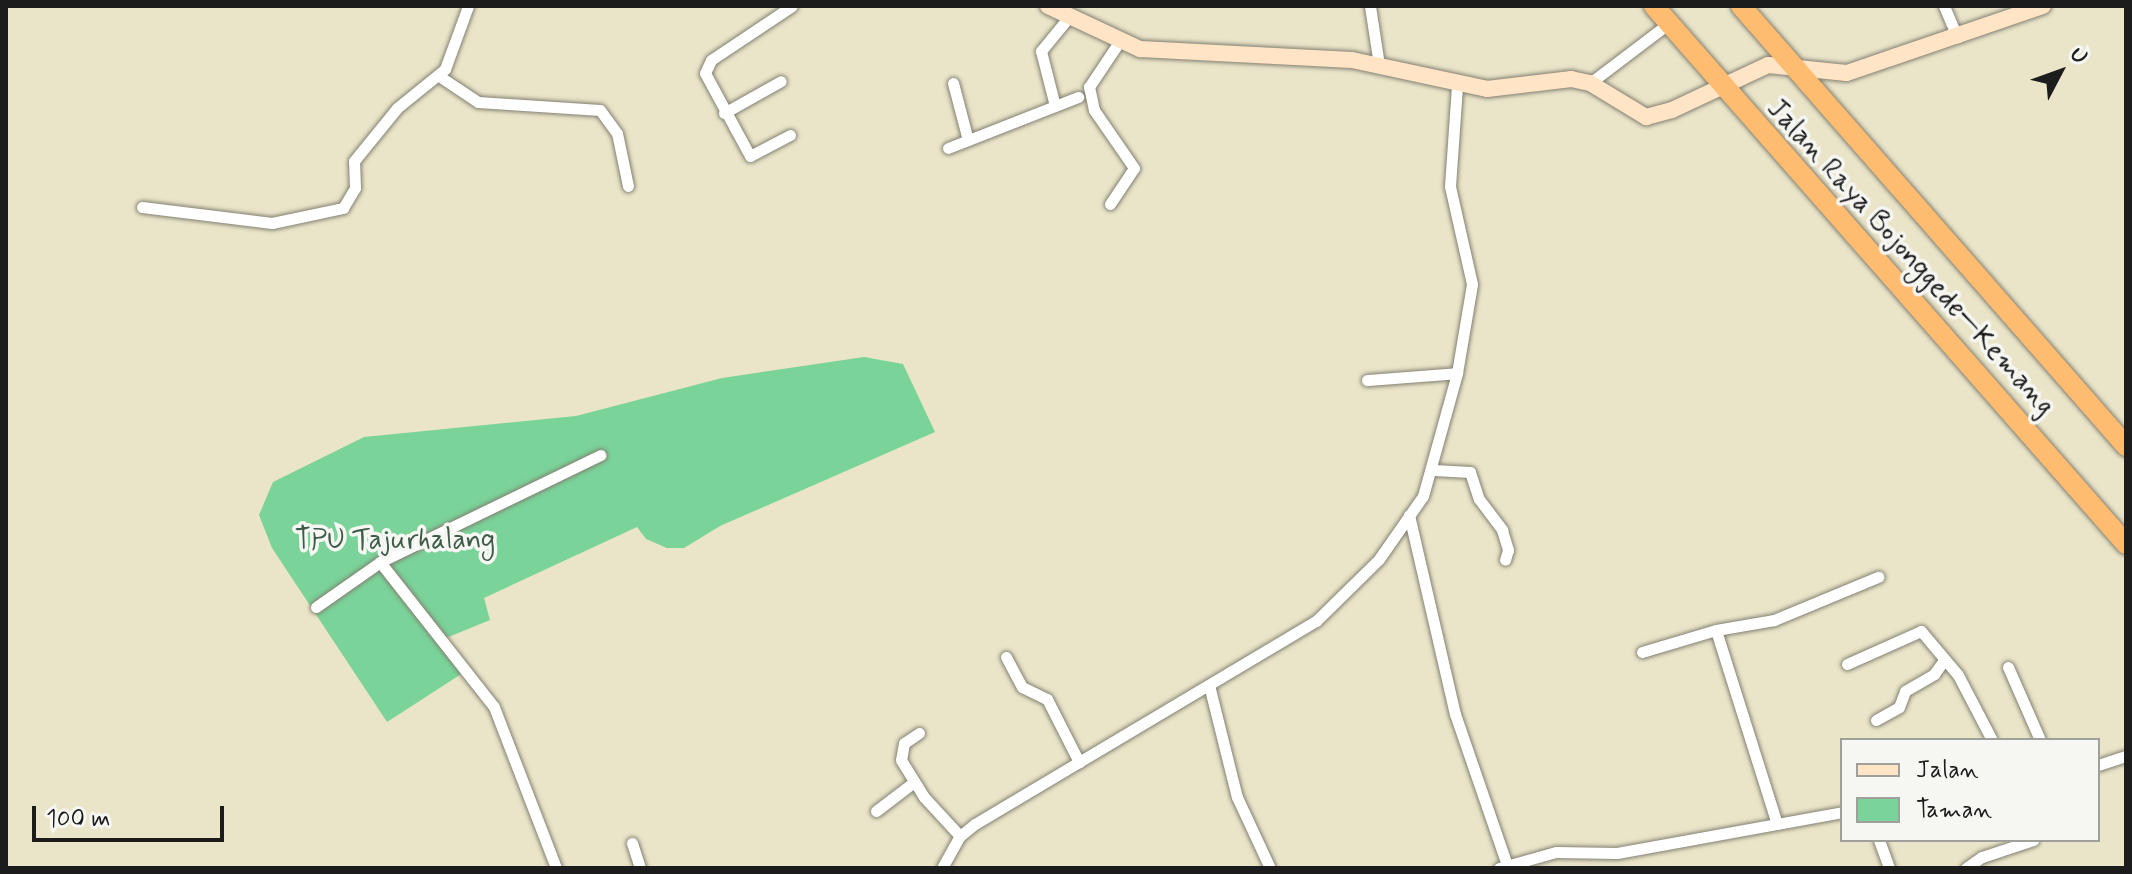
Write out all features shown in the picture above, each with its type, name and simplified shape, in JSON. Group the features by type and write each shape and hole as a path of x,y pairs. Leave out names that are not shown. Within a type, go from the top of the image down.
{"highway":[{"name":"Jalan Raya Bojonggede—Kemang","path":"1654,6 1720,86 2126,544"},
{"name":"Jalan Raya Bojonggede—Kemang","path":"1741,6 2126,446"}],"street":[{"path":"142,207 272,223 343,208 355,188 358,156 397,108 439,76 468,6"},
{"path":"790,135 750,156 706,83 711,60 792,6"},
{"path":"1048,6 1119,42 1159,52 1379,65 1457,85 1487,89 1549,79 1590,83 1646,117 1672,110 1768,65 1791,64 1847,73 2043,6"},
{"path":"1370,6 1379,65"},
{"path":"1944,6 1957,37"},
{"path":"1055,106 1041,51 1068,18"},
{"path":"1590,83 1669,23"},
{"path":"1110,204 1134,168 1094,110 1089,87 1119,42"},
{"path":"439,76 478,102 600,110 617,133 628,186"},
{"path":"724,113 781,81"},
{"path":"953,83 968,140"},
{"path":"942,868 960,836 1335,605 1379,559 1409,515 1434,470 1457,373 1472,284 1450,186 1457,85"},
{"path":"948,148 1078,97"},
{"path":"1367,380 1457,373"},
{"path":"316,607 380,562 600,455"},
{"path":"1434,470 1470,472 1479,499 1502,530 1508,550 1505,560"},
{"path":"1409,515 1455,714 1503,866 1556,852 1645,849 1840,812"},
{"path":"380,562 494,707 556,868"},
{"path":"1642,652 1716,630 1774,620 1878,577"},
{"path":"1847,664 1917,629 1958,675 1991,738"},
{"path":"1716,630 1777,824"},
{"path":"1006,657 1022,687 1047,699 1079,762"},
{"path":"1876,720 1899,707 1905,691 1934,674 1944,660"},
{"path":"2008,667 2039,738"},
{"path":"1209,685 1237,797 1270,868"},
{"path":"919,733 900,751 914,782 960,836"},
{"path":"2100,764 2126,756"},
{"path":"876,811 914,782"},
{"path":"1880,842 1889,868"},
{"path":"1971,866 2028,842"},
{"path":"632,843 640,868"}],"green space":[{"name":"TPU Tajurhalang","path":"864,357 903,364 935,432 720,526 684,548 667,548 646,539 637,527 484,598 490,620 446,638 469,669 387,722 272,548 259,515 273,482 364,437 576,416 722,378"}]}
